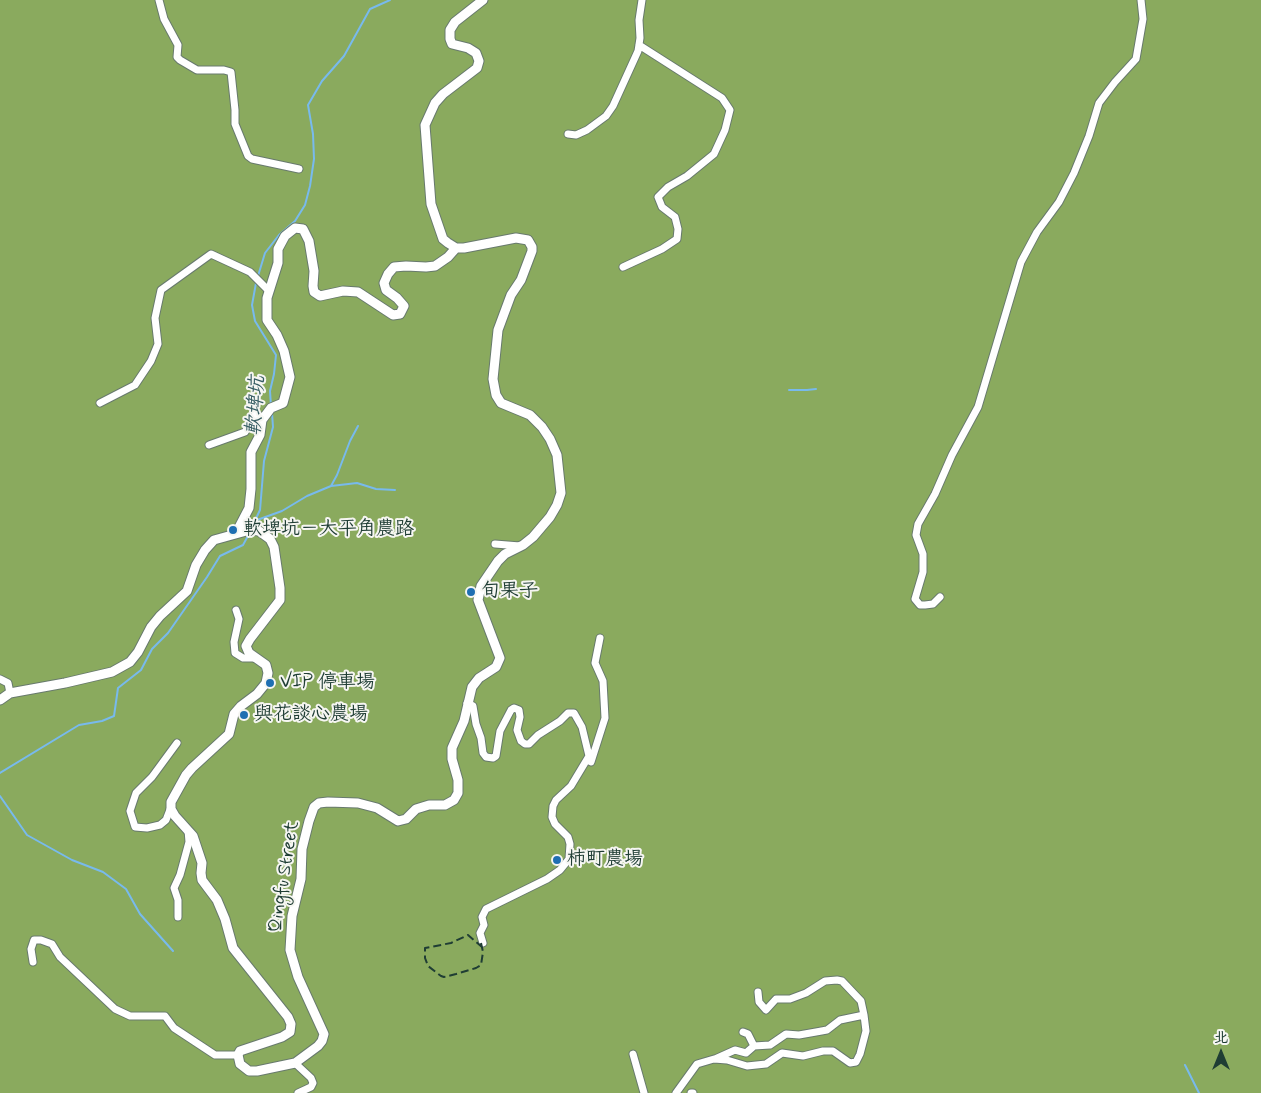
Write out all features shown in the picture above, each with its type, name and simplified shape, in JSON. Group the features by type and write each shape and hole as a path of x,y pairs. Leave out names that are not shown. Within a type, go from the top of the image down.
{"street":[{"path":"159,0 164,19 178,45 177,57 198,70 224,70 231,72 235,124 248,156 252,159 299,169"},
{"path":"236,533 249,508 252,489 251,452 260,435 263,418 271,408 283,403 290,377 284,352 277,335 267,320 266,288 278,263 278,249 285,236 295,228 303,229 309,241 314,271 314,292 320,296 343,291 358,292 393,315 400,314 404,306 386,290 384,283 388,274 394,268 406,266 426,268 435,266 448,258 456,248 443,239 431,204 425,125 435,102 477,68 479,61 476,53 468,48 452,44 450,30 455,22 483,0"},
{"path":"568,134 576,135 587,130 606,116 638,51 642,0"},
{"path":"940,597 933,604 925,605 920,605 915,599 923,572 922,554 916,535 918,524 978,407 1021,262 1037,232 1059,202 1074,173 1100,104 1115,82 1136,59 1143,19 1141,0"},
{"path":"623,267 677,239 678,229 675,217 662,206 658,197 668,187 687,176 714,154 725,130 730,110 722,98 639,45"},
{"name":"Qingfu Street","path":"238,1055 240,1064 248,1071 257,1071 296,1063 322,1041 324,1034 298,977 290,950 292,916 302,879 302,849 314,807 319,803 328,802 358,803 376,808 398,821 406,819 416,809 429,805 445,805 454,800 458,793 458,780 452,759 452,748 464,722 472,687 479,678 496,667 500,658 478,600 481,586 505,554 533,537 550,518 561,493 557,455 550,439 542,427 530,415 501,403 496,395 493,379 498,330 511,295 521,280 532,247 528,240 516,238 456,248"},
{"path":"100,404 135,385 151,361 158,344 156,318 161,290 211,254 250,272 266,288"},
{"path":"208,445 245,432 256,415 263,418"},
{"path":"0,700 10,693 112,672 130,662 138,652 151,627 187,591 196,565 214,540 236,533 252,530 259,531 270,540 274,547 280,588 280,600 246,646 249,653 266,665 268,673 266,682 257,694 234,714 229,734 186,775 171,802 166,820 147,828 135,827 130,811 136,793 152,777 177,743"},
{"path":"495,544 520,546"},
{"path":"236,610 239,619 234,642 236,653 243,658 255,658"},
{"path":"584,765 590,764 605,718 603,681 595,663 600,638"},
{"path":"0,679 8,683 10,693"},
{"path":"467,703 473,706 476,724 482,738 483,753 486,757 496,756 500,731 511,710 514,708 520,710 517,730 521,742 525,744 529,744 568,713 574,712 582,727 589,756 578,771 571,786 556,800 553,806 552,817 555,824 568,837 570,844 569,859 560,870 547,879 486,909 482,917 484,925 480,933 482,943"},
{"path":"33,962 31,949 34,940 41,940 52,944 60,957 115,1009 130,1016 165,1016 174,1028 214,1054 238,1055 244,1048 282,1037 290,1032 291,1024 288,1016 233,948 225,919 217,900 202,880 202,863 198,847 193,836 175,816 171,807"},
{"path":"178,917 178,900 174,888 189,842 188,830"},
{"path":"676,1093 696,1064 714,1060 727,1060 747,1066 766,1064 782,1053 803,1056 822,1051 833,1051 850,1063 856,1062 866,1031 861,1001 847,985 837,980 825,982 806,993 790,999 776,999 766,1010 759,1002 758,992"},
{"path":"714,1060 735,1050 746,1054 754,1046 770,1045 786,1034 799,1035 827,1030 840,1020 864,1015"},
{"path":"743,1032 748,1034 754,1046"},
{"path":"633,1054 644,1093"},
{"path":"296,1063 314,1083 311,1087 298,1093"}],"green space":[{"path":"0,0 1261,0 1261,1093 0,1093"}],"waterway":[{"name":"軟埤坑","path":"258,276 265,253 279,235 295,221 305,205 314,159 313,134 308,105 322,81 344,56 370,9 390,0"},
{"name":"軟埤坑","path":"256,283 252,305 255,321 276,355 270,391 271,406"},
{"path":"789,390 816,389"},
{"name":"軟埤坑","path":"252,527 260,510 264,461 273,427 272,413"},
{"path":"257,520 282,511 307,496 331,486 358,426"},
{"path":"331,486 357,483 376,489 395,490"},
{"name":"軟埤坑","path":"0,773 79,725 102,721 114,716 118,688 141,670 152,649 168,633 220,556 243,545 249,534"},
{"path":"0,796 27,835 72,860 103,872 126,889 140,914 173,951"},
{"path":"1185,1065 1199,1093"}],"railway":[{"path":"481,943 483,952 481,965 456,974 441,976 428,966 425,958 425,948 451,943 468,935 482,947"}],"place":[{"name":"軟埤坑－大平角農路","path":"233,530"},
{"name":"旬果子","path":"471,592"},
{"name":"VIP 停車場","path":"270,683"},
{"name":"與花談心農場","path":"244,715"},
{"name":"柿町農場","path":"557,860"}]}
